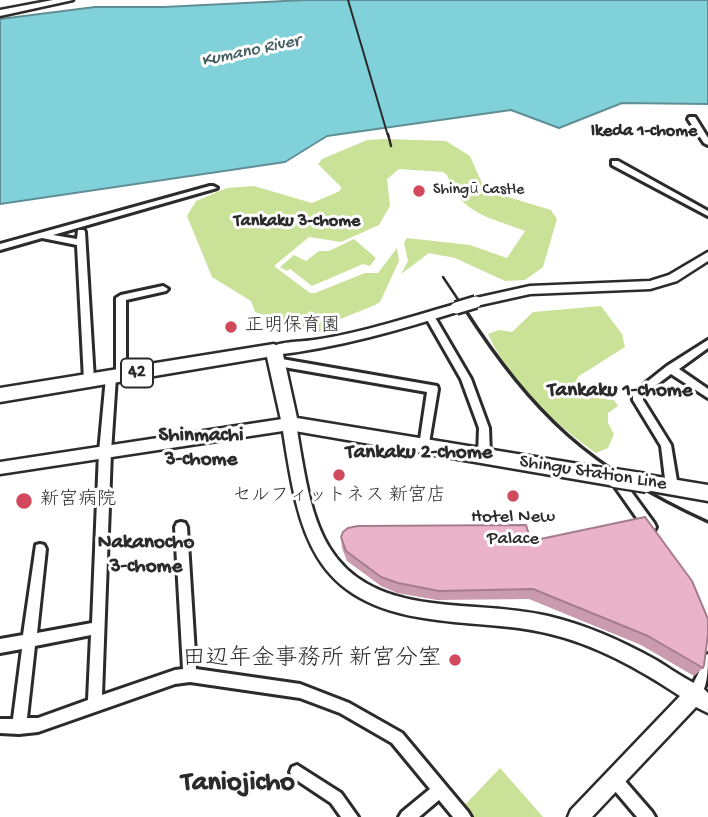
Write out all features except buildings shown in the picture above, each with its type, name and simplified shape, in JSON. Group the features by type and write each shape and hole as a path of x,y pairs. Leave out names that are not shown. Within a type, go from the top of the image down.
{"main road":[{"path":"0,13 68,0"},
{"path":"275,356 289,425"},
{"name":"42","path":"0,395 116,376 275,356"},
{"name":"Shingu Station Line","path":"289,425 708,492"}],"street":[{"path":"692,119 708,143"},
{"path":"615,163 708,214"},
{"path":"0,247 213,188"},
{"path":"42,236 81,237 89,380"},
{"path":"275,356 530,290 650,285 673,278 708,256"},
{"path":"95,706 105,452 116,376 121,298 163,289"},
{"path":"430,316 466,379 484,428 484,456"},
{"path":"672,487 666,446 638,400 638,393 708,343"},
{"path":"275,356 433,389 424,446"},
{"path":"671,369 708,394"},
{"path":"0,468 289,425 304,508 316,542 338,573 368,596 420,609 493,614 549,624 621,652 702,699"},
{"path":"615,478 654,533"},
{"path":"181,527 190,675"},
{"path":"19,727 40,549"},
{"path":"0,646 97,628"},
{"path":"578,817 614,779 702,699 708,662"},
{"path":"0,726 38,725 175,677 190,675 300,691 344,708 397,738 463,817"},
{"path":"297,772 337,798 350,817"},
{"path":"614,779 647,817"},
{"path":"407,817 440,790"}],"green space":[{"path":"367,140 446,141 470,156 485,190 551,210 557,219 543,267 525,280 505,281 455,258 429,253 401,274 408,261 404,243 407,238 470,245 507,258 525,231 489,218 469,207 460,199 443,172 399,169 387,179 390,206 379,225 341,242 309,237 274,266 310,293 315,293 365,273 378,273 397,248 399,261 380,302 375,305 328,324 326,327 329,331 316,332 255,312 251,301 212,277 187,216 196,201 227,188 254,186 312,203 340,191 341,187 318,164 322,159"},
{"path":"354,239 376,258 370,266 363,264 312,286 290,269 287,271 280,267 294,255 306,261 319,251 329,251"},
{"path":"601,306 622,334 625,347 579,376 575,382 595,398 614,400 618,406 608,413 608,423 614,434 608,448 596,453 534,400 508,369 488,334 499,330 512,332 533,312"},
{"path":"500,768 543,817 468,817 461,809"}],"water":[{"name":"Kumano River","path":"305,0 708,0 708,104 622,103 559,128 511,110 327,136 285,162 0,204 0,19 95,7 164,7"}],"railway":[{"path":"348,0 388,136"},
{"path":"388,134 391,146"},
{"path":"443,277 465,310"},
{"path":"464,308 515,379 568,435 630,481 708,522"}],"place":[{"name":"Shingū Castle","path":"419,191"},
{"name":"正明保育園","path":"231,327"},
{"name":"セルフィットネス 新宮店","path":"339,475"},
{"name":"Hotel New Palace","path":"513,496"},
{"name":"新宮病院","path":"24,501"},
{"name":"田辺年金事務所 新宮分室","path":"455,660"}],"district":[{"name":"Ikeda 1-chome","path":"644,132"},
{"name":"Tankaku 3-chome","path":"297,222"},
{"name":"Tankaku 1-chome","path":"620,392"},
{"name":"Shinmachi 3-chome","path":"201,449"},
{"name":"Tankaku 2-chome","path":"419,454"},
{"name":"Nakanocho 3-chome","path":"146,556"},
{"name":"Taniojicho","path":"238,785"}]}
